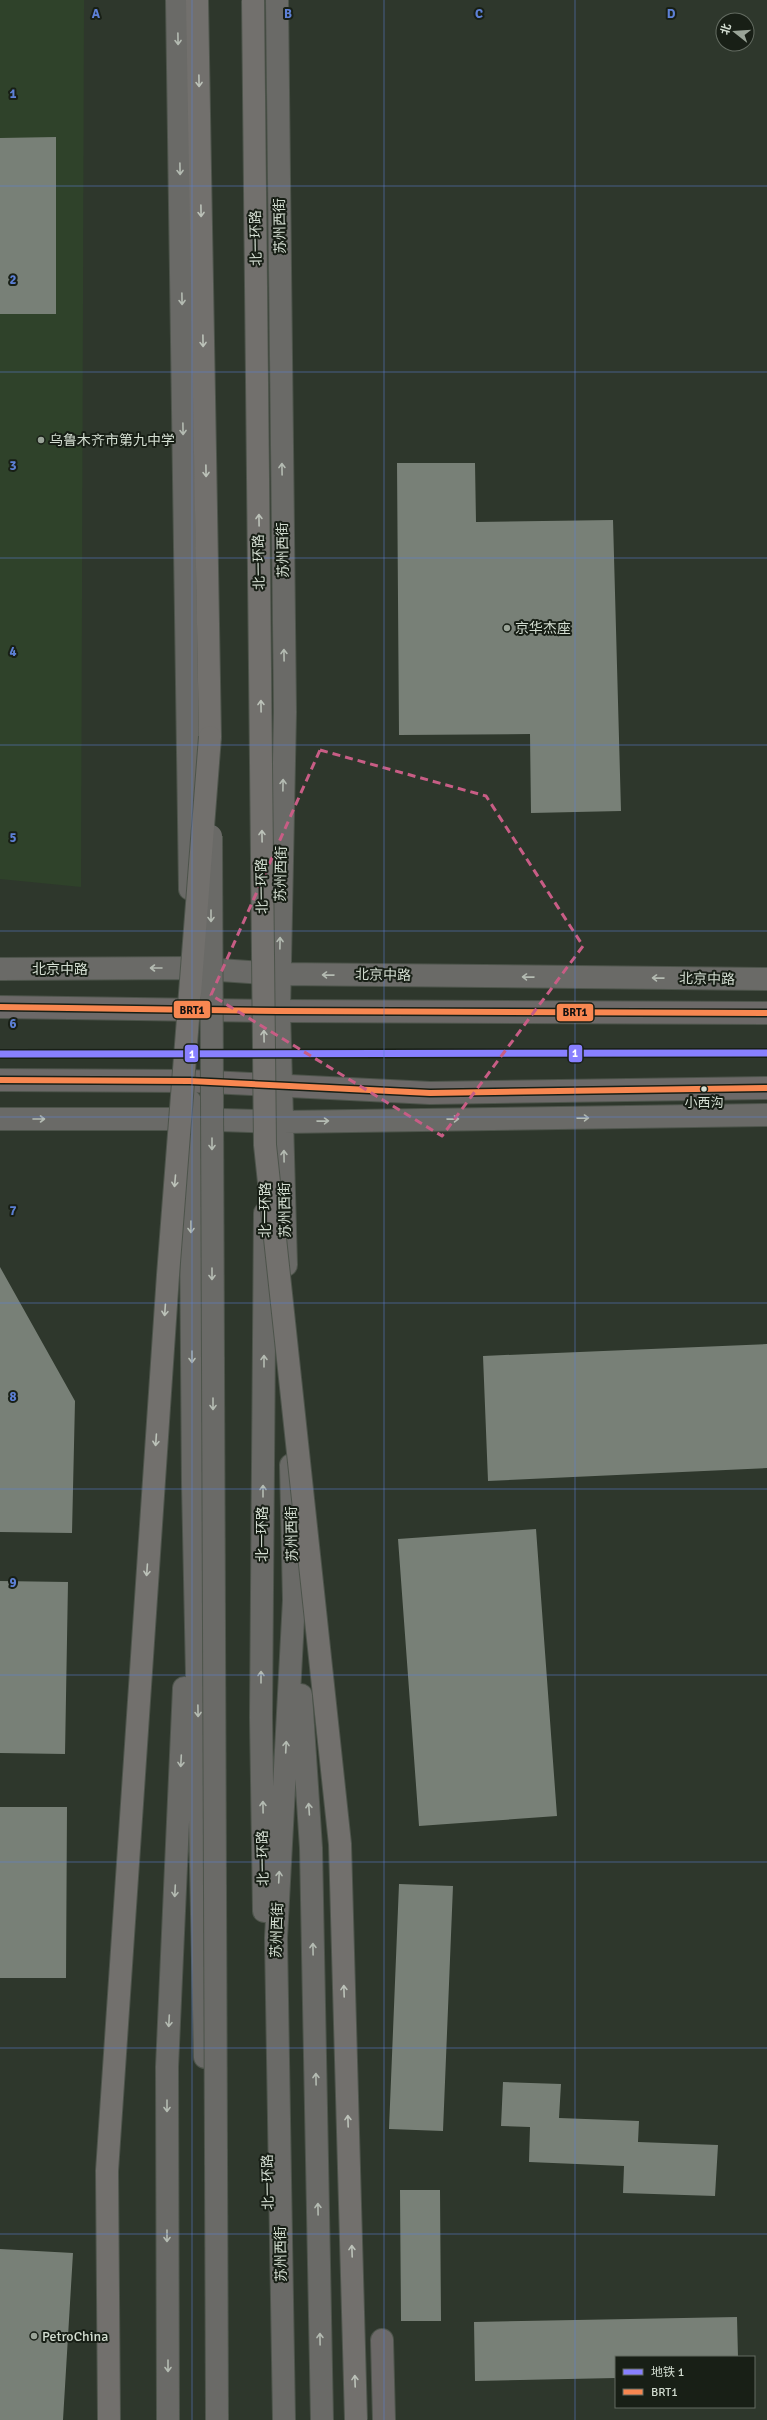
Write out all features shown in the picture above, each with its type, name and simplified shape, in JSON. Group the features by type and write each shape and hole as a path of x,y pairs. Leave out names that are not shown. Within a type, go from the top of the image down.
{"highway":[{"path":"109,2420 107,2171 168,1274 210,737 197,0"},
{"name":"北一环路","path":"253,0 265,1145"},
{"path":"265,1145 340,1844 356,2420"}],"main road":[{"path":"177,0 191,968 190,1118 193,1484 213,2420"},
{"name":"苏州西街","path":"277,0 285,712 279,1011 294,1600 276,1938 284,2420"},
{"path":"210,737 216,2420"},
{"name":"北京中路","path":"0,968 191,968 279,974 767,980"},
{"path":"0,1119 190,1118 283,1122 767,1115"},
{"name":"北一环路","path":"265,1145 261,1717 272,2420"},
{"path":"168,2420 167,2067 193,1484"},
{"path":"294,1600 311,1848 322,2420"}],"street":[{"path":"0,1007 279,1011 767,1013"},
{"path":"0,1080 190,1081 430,1093 767,1088"},
{"path":"382,2340 384,2420"}],"highlighted area":[{"path":"320,750 486,796 583,946 442,1136 211,995"}],"shaded area":[{"name":"乌鲁木齐市第九中学","path":"0,0 84,0 81,887 0,879"}],"building":[{"path":"56,137 56,314 0,314 0,138"},
{"name":"京华杰座","path":"397,463 475,463 476,522 613,520 621,811 531,813 530,734 399,735"},
{"path":"0,1267 75,1401 72,1533 0,1532"},
{"path":"767,1344 767,1468 488,1481 483,1356"},
{"path":"536,1529 557,1816 419,1826 398,1539"},
{"path":"0,1581 68,1582 65,1754 0,1753"},
{"path":"0,1807 67,1807 66,1978 0,1978"},
{"path":"399,1884 453,1886 443,2131 389,2129"},
{"path":"503,2082 561,2084 559,2118 639,2121 638,2142 718,2145 715,2196 623,2193 624,2166 529,2162 530,2127 501,2126"},
{"path":"400,2190 440,2190 441,2321 401,2321"},
{"name":"PetroChina","path":"0,2249 73,2253 63,2420 0,2420"},
{"path":"737,2317 738,2356 615,2356 615,2378 475,2381 474,2322"}],"metro line":[{"name":"1","path":"0,1054 767,1053"}],"transit line":[{"name":"BRT1","path":"0,1007 279,1011 767,1013"},
{"name":"BRT1","path":"0,1080 190,1081 430,1093 767,1088"}],"place":[{"name":"乌鲁木齐市第九中学","path":"41,440"},
{"name":"京华杰座","path":"507,628"},
{"name":"小西沟","path":"704,1089"},
{"name":"PetroChina","path":"34,2336"}]}
